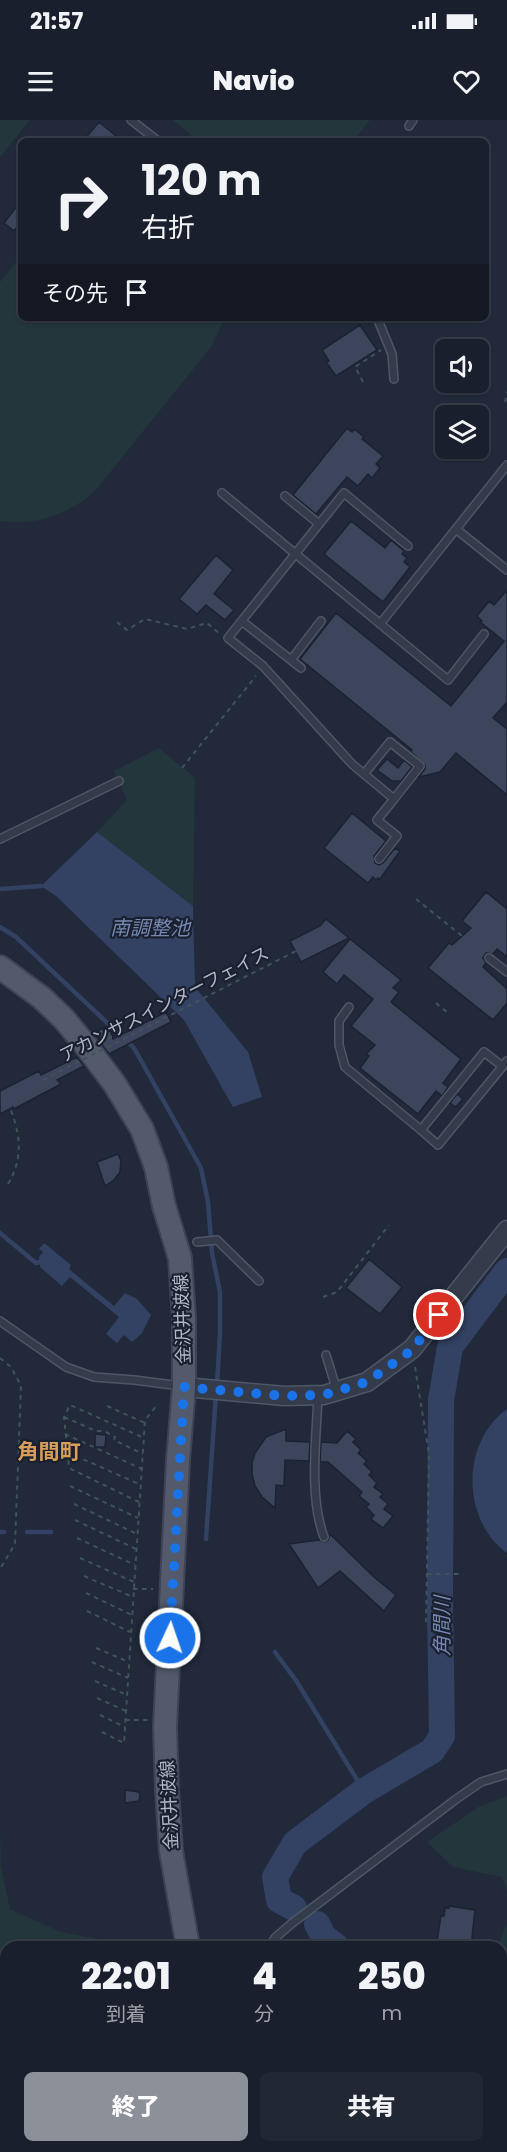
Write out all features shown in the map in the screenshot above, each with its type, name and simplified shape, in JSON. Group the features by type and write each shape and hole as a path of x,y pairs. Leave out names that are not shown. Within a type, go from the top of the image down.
{"main road":[{"name":"金沢井波線","path":"0,967 42,998 83,1041 114,1083 142,1129 156,1167 164,1206 180,1258 184,1319 184,1387 178,1460 165,1727 166,1790 171,1851 187,1941"}],"street":[{"path":"184,1387 284,1396 318,1395 367,1382 412,1350 507,1230"}],"lane":[{"path":"131,120 154,138"},
{"path":"378,321 392,354 394,378"},
{"path":"380,624 507,465"},
{"path":"222,493 294,555 448,680 484,633"},
{"path":"394,799 352,764 263,666 228,638 344,493 408,546"},
{"path":"285,496 319,524"},
{"path":"456,529 507,570"},
{"path":"243,621 301,668"},
{"path":"291,660 321,621"},
{"path":"364,774 390,742 420,766 377,820 397,836 379,859"},
{"path":"0,839 119,782"},
{"path":"489,958 507,972"},
{"path":"349,1007 339,1021 339,1046 345,1067 438,1145 505,1064 484,1052 421,1130"},
{"path":"199,1242 217,1240 259,1281"},
{"path":"0,1321 66,1367 94,1377 184,1387"},
{"path":"326,1355 337,1391"},
{"path":"318,1395 315,1500 324,1537"},
{"path":"273,1941 291,1924 455,1800 481,1782 507,1774"}],"path":[{"path":"363,382 354,366 388,345"},
{"path":"505,402 507,392"},
{"path":"117,622 127,630 145,619 187,629 207,623 228,638"},
{"path":"182,768 263,666"},
{"path":"416,899 462,936"},
{"name":"アカンサスインターフェイス","path":"44,1080 296,951"},
{"path":"436,1003 448,1013"},
{"path":"102,1040 111,1037 108,1029 100,1032 103,1040 110,1037 107,1030 100,1032 103,1039 110,1037 107,1030 101,1033 102,1040 107,1048"},
{"path":"8,1184 17,1167 20,1149 18,1131 10,1108"},
{"path":"323,1297 337,1292 388,1225"},
{"path":"412,1350 429,1454 426,1625"},
{"path":"0,1358 11,1367 21,1386 15,1544 0,1569"},
{"path":"140,1502 69,1468 64,1417 70,1405 144,1438"},
{"path":"102,1732 124,1743 145,1423 157,1405"},
{"path":"107,1406 145,1423"},
{"path":"64,1417 96,1431 104,1431 115,1437 114,1440 143,1454"},
{"path":"65,1434 142,1469"},
{"path":"67,1452 141,1485"},
{"path":"70,1486 138,1518"},
{"path":"74,1504 137,1534"},
{"path":"75,1520 136,1549"},
{"path":"77,1539 135,1565"},
{"path":"80,1558 134,1582"},
{"path":"428,1574 460,1574"},
{"path":"84,1576 133,1597"},
{"path":"133,1589 156,1589"},
{"path":"86,1593 132,1615"},
{"path":"87,1611 130,1632"},
{"path":"96,1648 129,1662"},
{"path":"92,1662 128,1678"},
{"path":"95,1681 127,1695"},
{"path":"97,1698 126,1711"},
{"path":"100,1715 125,1727"},
{"path":"125,1720 151,1720"}],"shaded area":[{"path":"0,120 30,120 0,157"},
{"path":"173,120 370,120 355,138 194,138"},
{"path":"18,260 18,321 224,321 211,347 95,491 74,507 63,512 26,522 0,521 0,282"},
{"path":"159,748 195,778 193,906 97,832 127,800 114,771"},
{"path":"507,1796 507,1892 502,1877 453,1867 427,1842 480,1806"},
{"path":"0,1826 1,1866 10,1909 61,1932 108,1941 0,1941"},
{"path":"507,1923 507,1941 500,1941"}],"water":[{"name":"南調整池","path":"97,832 193,906 195,987 248,1052 262,1097 233,1107 184,1020 56,896 41,886"},
{"path":"44,1243 71,1265 69,1269 114,1306 125,1293 137,1299 151,1315 142,1333 132,1342 124,1335 117,1343 106,1334 119,1317 70,1277 62,1286 40,1267 39,1257 43,1252 39,1249"},
{"path":"507,1409 507,1553 492,1539 481,1521 472,1481 481,1441 492,1423"}],"building":[{"path":"99,122 118,138 86,138"},
{"path":"18,205 18,226 14,231 4,223"},
{"path":"360,325 377,350 336,376 326,362 329,361 322,350"},
{"path":"347,428 352,432 354,429 364,437 362,439 383,456 376,464 380,468 372,478 368,474 358,486 347,477 316,514 293,495"},
{"path":"351,521 385,548 391,540 404,551 402,554 407,558 404,562 410,567 383,602 324,554"},
{"path":"216,555 233,570 214,594 234,610 225,620 206,605 197,614 179,599"},
{"path":"507,590 507,702 493,718 507,729 507,795 456,753 440,772 419,777 425,765 411,752 412,750 300,659 336,613 451,706 504,641 480,622 482,621 477,616 489,601 494,605"},
{"path":"387,759 398,768 404,760 412,767 401,781 392,781 377,770"},
{"path":"352,813 386,841 374,856 375,863 379,865 383,863 395,848 400,851 380,879 376,880 373,877 368,883 324,848"},
{"path":"486,892 507,909 507,957 497,949 493,954 486,953 483,958 486,963 483,967 507,989 507,1003 493,1020 428,968 449,943 452,945 471,928 462,921"},
{"path":"326,919 349,938 301,962 290,941 320,926"},
{"path":"350,939 401,980 393,988 399,992 391,1002 461,1059 443,1083 448,1087 442,1096 436,1091 418,1114 360,1068 369,1056 366,1054 375,1045 351,1026 373,999 344,975 337,984 323,972"},
{"path":"166,1012 171,1022 109,1054 102,1045 97,1031 109,1026 113,1039"},
{"path":"77,1057 84,1066 57,1080 61,1084 0,1114 0,1091 39,1071 41,1075"},
{"path":"457,1094 463,1099 456,1107 450,1103"},
{"path":"118,1154 121,1161 120,1172 105,1186 97,1162"},
{"path":"369,1259 402,1287 380,1314 346,1288"},
{"path":"286,1429 286,1441 310,1442 309,1461 285,1460 284,1486 276,1485 275,1508 262,1497 255,1486 252,1463 255,1453 266,1437"},
{"path":"347,1431 356,1439 353,1442 361,1450 358,1453 367,1461 364,1464 372,1472 369,1475 377,1483 374,1487 383,1494 380,1497 388,1504 384,1509 393,1516 383,1528 371,1519 374,1515 366,1507 369,1504 359,1496 362,1492 328,1462 320,1462 321,1442 337,1443"},
{"path":"95,1434 106,1435 105,1447 95,1447"},
{"path":"330,1534 396,1595 384,1611 340,1571 318,1588 289,1544 319,1540 325,1542"},
{"path":"125,1790 139,1792 139,1801 125,1803"},
{"path":"449,1906 475,1910 472,1941 437,1941 441,1916 444,1916 445,1908"}],"waterway":[{"path":"0,889 41,886"},
{"path":"0,927 16,937 134,1048 201,1168 208,1202 212,1253 220,1292 217,1385"},
{"path":"0,1233 36,1263 40,1262"},
{"name":"角間川","path":"294,1908 279,1900 275,1877 295,1843 364,1791 432,1751 442,1736 441,1400 450,1347 507,1271"},
{"path":"206,1539 216,1394"},
{"path":"27,1532 51,1532"},
{"path":"275,1652 297,1682 364,1791"},
{"name":"角間川","path":"317,1924 324,1937 329,1941"}],"district":[{"name":"角間町","path":"49,1451"}],"route":[{"path":"170,1638 178,1460 184,1387 284,1396 324,1395 367,1382 412,1350 439,1315"}]}
